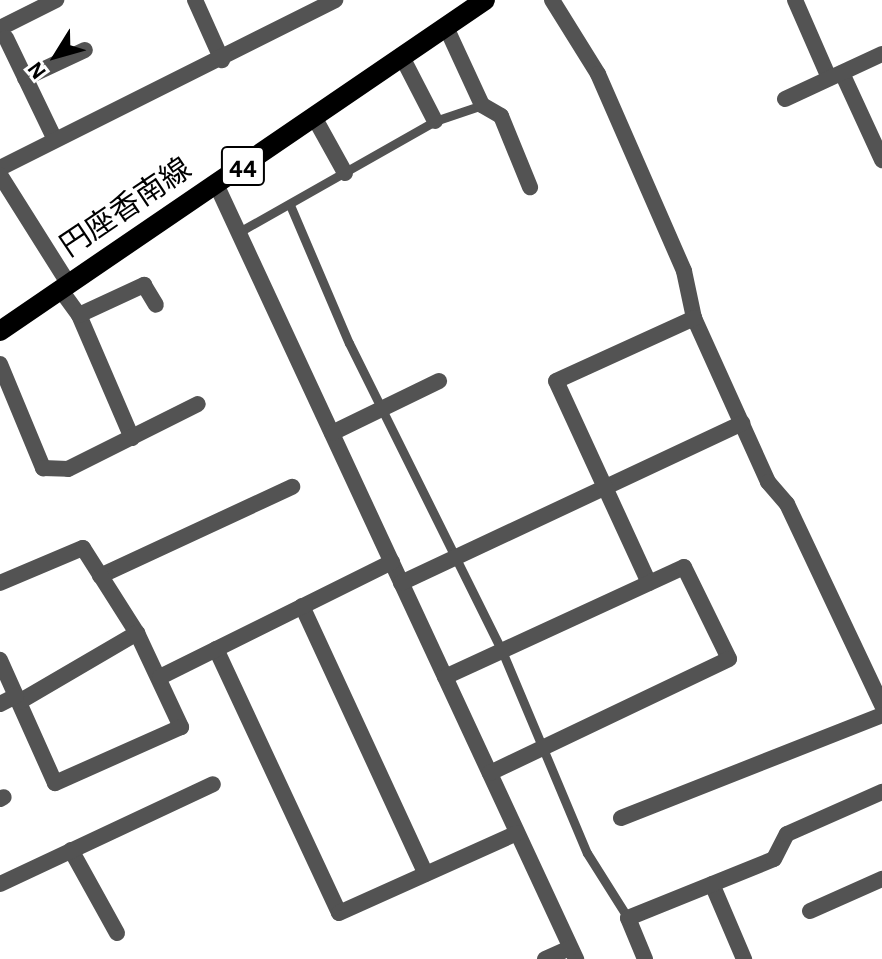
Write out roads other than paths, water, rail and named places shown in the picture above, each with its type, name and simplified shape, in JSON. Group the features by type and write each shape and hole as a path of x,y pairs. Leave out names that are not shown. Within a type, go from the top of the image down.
{"main road":[{"name":"円座香南線","path":"0,331 485,0"}],"street":[{"path":"55,140 3,33 56,0"},
{"path":"195,0 222,60"},
{"path":"0,168 222,60 335,0"},
{"path":"552,0 598,74 684,271 694,318 742,423 882,705"},
{"path":"795,0 882,160"},
{"path":"446,27 482,105 501,116 530,187"},
{"path":"25,78 85,50"},
{"path":"785,99 882,54"},
{"path":"402,57 435,121"},
{"path":"314,117 345,173"},
{"path":"0,175 79,315 132,438"},
{"path":"216,184 573,954 545,959"},
{"path":"79,315 144,285 156,305"},
{"path":"649,583 556,381 694,318"},
{"path":"0,364 43,468 68,469 198,404"},
{"path":"332,433 439,381"},
{"path":"401,583 742,423"},
{"path":"100,576 292,487"},
{"path":"0,583 83,548 137,633 181,727 55,783 0,660"},
{"path":"160,677 392,562"},
{"path":"445,677 684,567 729,659 490,773"},
{"path":"302,606 426,874"},
{"path":"0,704 18,699 137,633"},
{"path":"216,649 339,913 517,833"},
{"path":"621,818 882,715"},
{"path":"0,884 213,784"},
{"path":"645,959 628,918 774,859 787,834 882,792"},
{"path":"71,850 117,933"},
{"path":"810,911 882,879"},
{"path":"712,884 744,959"}],"lane":[{"path":"239,232 435,121 482,105"},
{"path":"290,205 337,317 502,651 587,853 628,918"}]}
